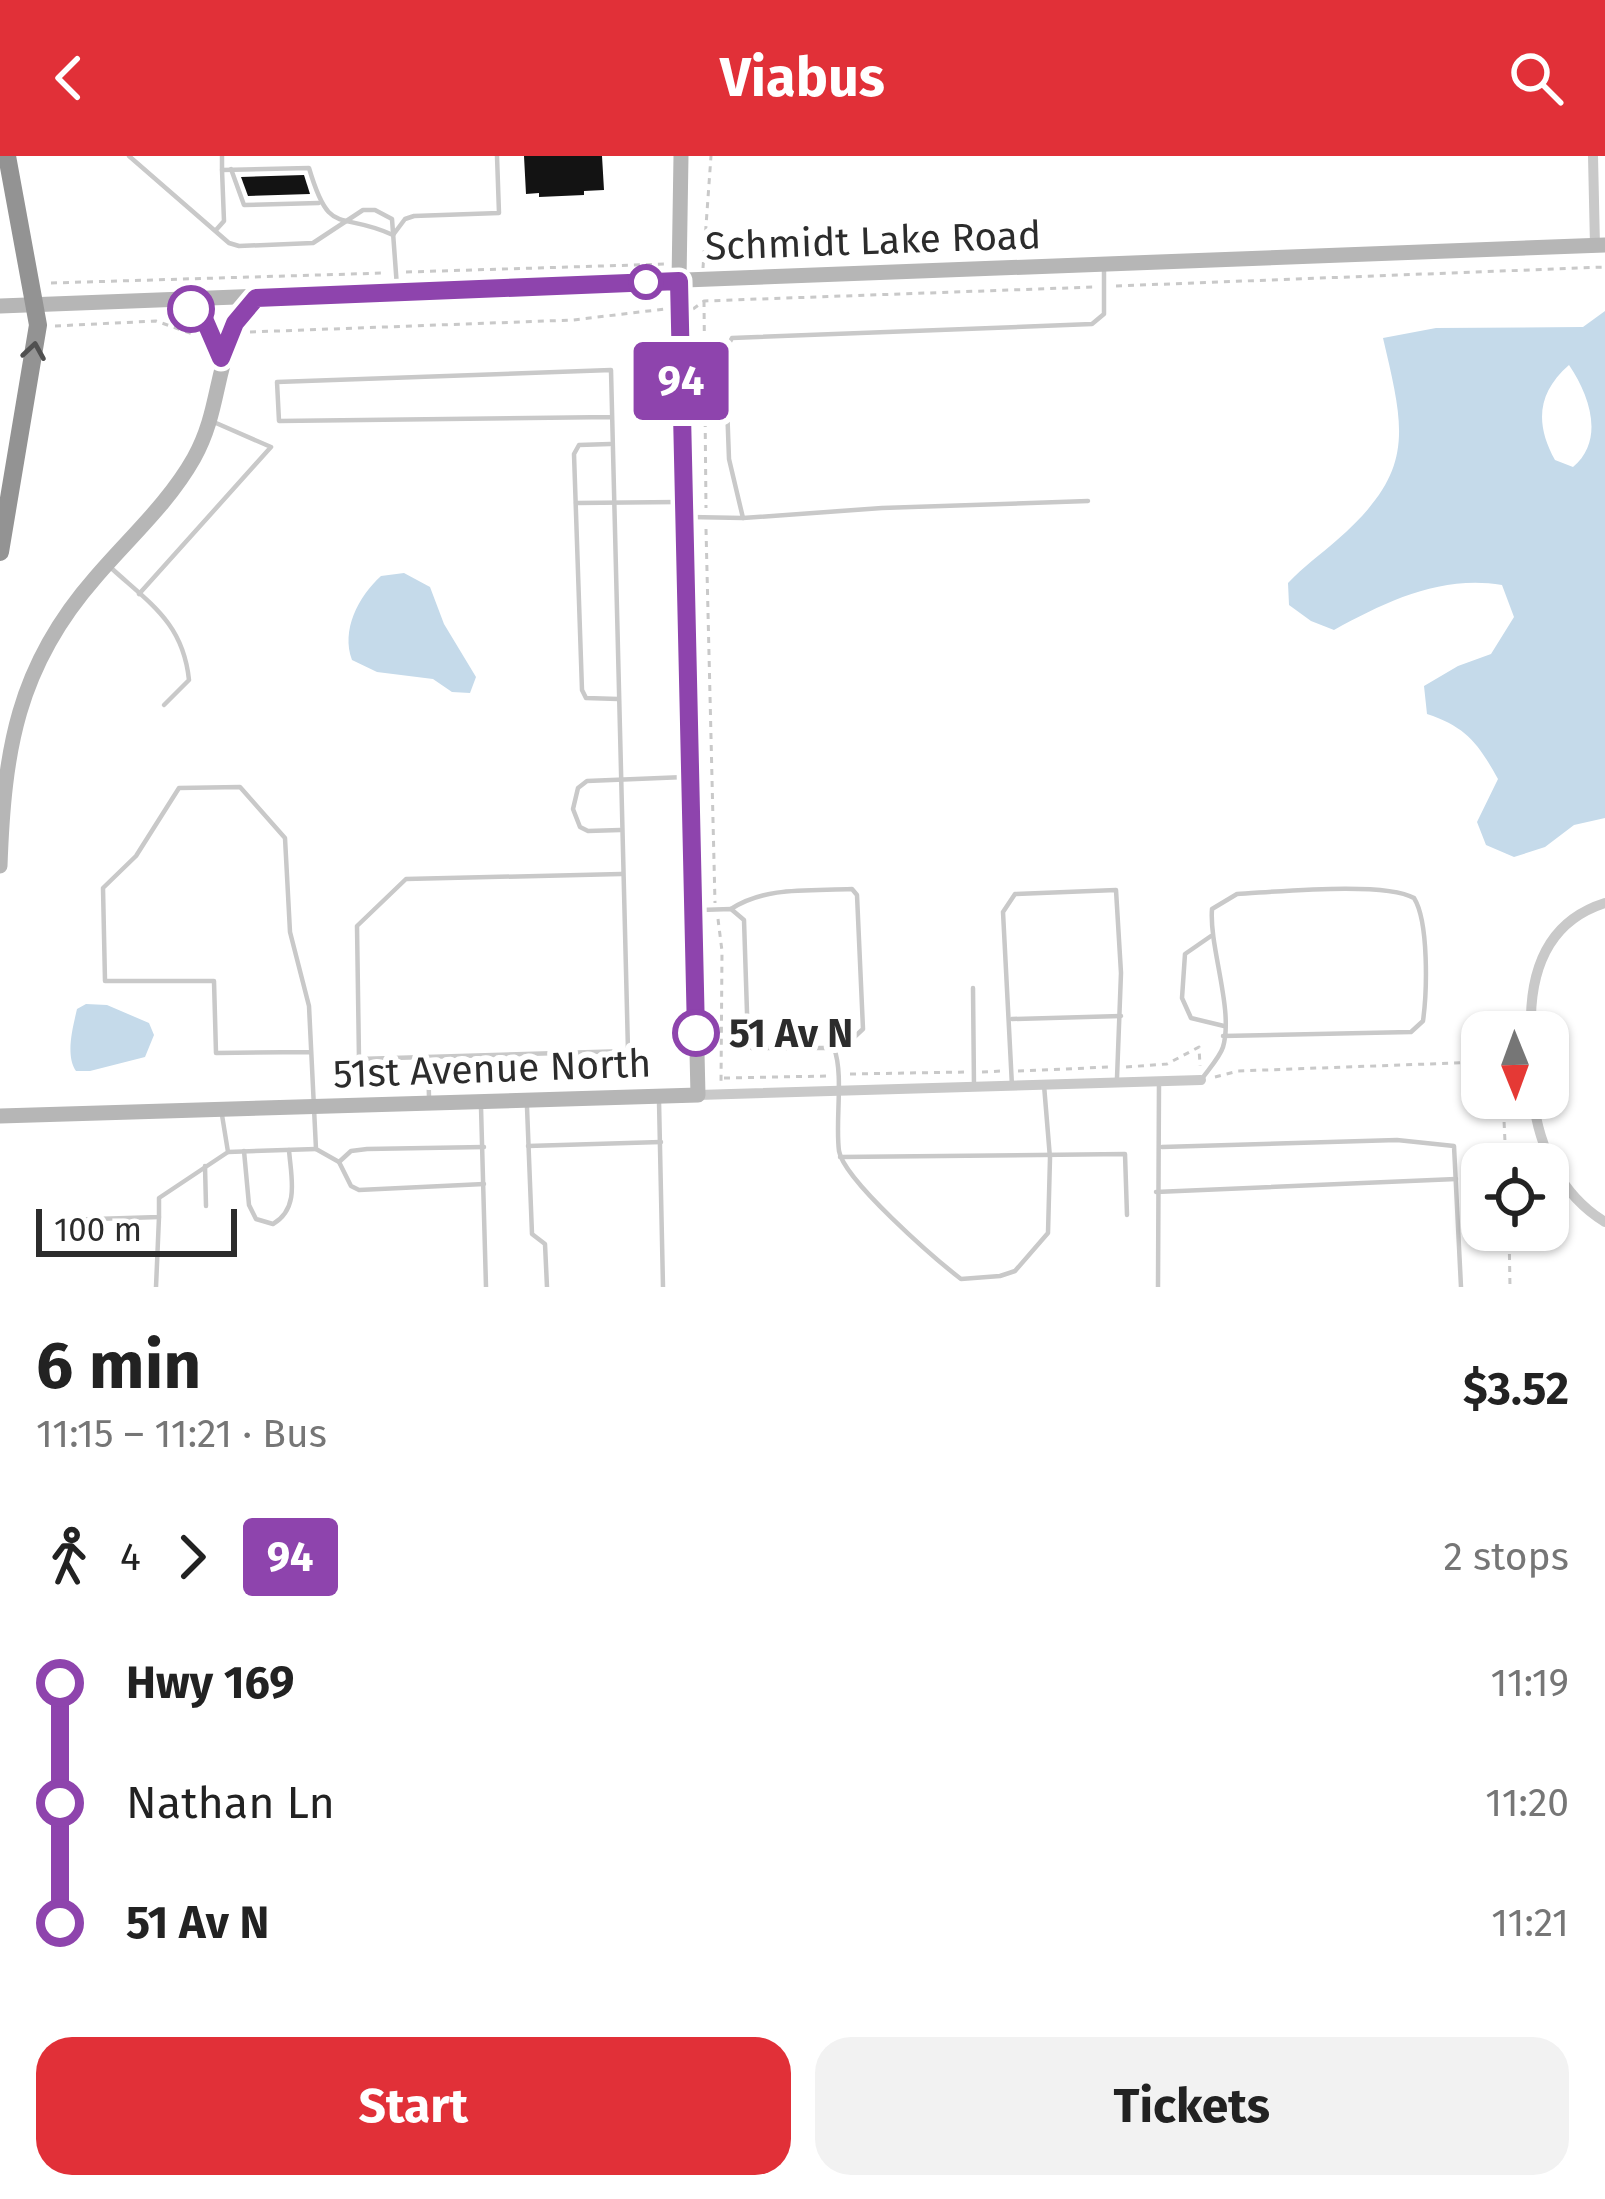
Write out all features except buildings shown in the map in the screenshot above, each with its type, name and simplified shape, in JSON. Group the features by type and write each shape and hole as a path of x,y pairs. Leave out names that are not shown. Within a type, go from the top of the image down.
{"highway":[{"path":"0,552 38,325 7,156"}],"street":[{"path":"681,156 678,272 698,1095"},
{"path":"1593,156 1600,246"},
{"name":"Schmidt Lake Road","path":"0,306 397,293 678,272 1103,264 1600,246"},
{"path":"0,866 3,785 11,734 27,681 58,623 181,481 209,420 221,358 232,331 256,298"},
{"path":"176,301 205,321 221,358"},
{"path":"1531,1011 1532,982 1540,958 1570,921 1605,903"},
{"name":"51st Avenue North","path":"0,1116 1201,1080"},
{"path":"1538,1119 1545,1150 1574,1197 1605,1222"}],"lane":[{"path":"129,156 239,246 313,243 363,210 375,210 392,219 397,293"},
{"path":"216,230 224,221 222,156"},
{"path":"393,235 405,219 414,216 499,213 497,156"},
{"path":"222,170 309,168 320,203 341,223 376,227 393,235"},
{"path":"231,170 244,206 320,203"},
{"path":"743,518 729,459 725,351 732,338 1092,324 1104,314 1103,264"},
{"path":"612,417 278,422 277,382 611,370 628,1051 359,1059 357,926 393,887 406,878 621,874"},
{"path":"140,594 271,447 209,420"},
{"path":"612,444 579,445 574,454 582,689 586,698 618,699"},
{"path":"576,503 614,501 706,517 743,518 1088,501"},
{"path":"107,563 169,619 186,654 189,680 164,705"},
{"path":"620,830 580,827 573,798 586,782 690,776"},
{"path":"311,1052 216,1053 214,981 105,981 103,888 136,856 179,788 240,788 285,838 290,932 309,1006 316,1149"},
{"path":"694,910 730,909 751,896 768,893 852,889 857,895 863,1029 834,1048 752,1048 748,1043 744,920 730,909"},
{"path":"1012,1086 1003,912 1015,893 1116,890 1121,1016 1116,1083"},
{"path":"1201,1080 1223,1048 1212,909 1237,894 1400,891 1414,898 1421,920 1426,1001 1423,1021 1411,1032 1223,1036"},
{"path":"1213,935 1185,955 1181,998 1192,1018 1224,1026"},
{"path":"973,988 974,1087"},
{"path":"1011,1019 1121,1016"},
{"path":"834,1048 839,1061 840,1157 853,1177 927,1252 961,1279 1015,1270 1048,1233 1044,1085"},
{"path":"428,1058 429,1102"},
{"path":"1158,1287 1159,1082"},
{"path":"659,1095 663,1287"},
{"path":"527,1100 532,1234 545,1244 547,1287"},
{"path":"480,1101 486,1287"},
{"path":"220,1109 228,1151"},
{"path":"1162,1147 1397,1140 1454,1146 1461,1287"},
{"path":"527,1146 661,1142"},
{"path":"339,1162 351,1151 367,1149 484,1147"},
{"path":"156,1287 159,1198 228,1151 316,1149 339,1162 351,1186 359,1190 484,1184"},
{"path":"244,1151 249,1204 256,1219 273,1224 288,1213 292,1192 289,1150"},
{"path":"840,1157 1125,1154 1126,1215"},
{"path":"206,1166 206,1206"},
{"path":"1156,1192 1456,1179"},
{"path":"63,1220 159,1217"}],"path":[{"path":"51,284 396,272 702,272 711,156"},
{"path":"232,331 573,320 696,308 704,302 1605,267"},
{"path":"704,302 712,888 722,950 719,1094"},
{"path":"53,327 156,321 193,334 213,333"},
{"path":"1201,1080 1238,1071 1461,1063"},
{"path":"1509,1251 1510,1287"}],"water":[{"path":"1605,311 1605,818 1574,825 1545,847 1514,857 1486,845 1477,822 1498,779 1470,738 1427,714 1424,686 1491,654 1514,617 1502,585 1436,587 1394,600 1334,630 1289,605 1288,583 1363,515 1392,471 1399,425 1383,338 1436,328 1583,327","holes":["1569,365 1588,404 1591,431 1589,444 1573,467 1555,460 1542,422 1545,398 1558,376"]},
{"path":"404,573 430,587 444,624 476,677 470,693 452,692 433,679 377,672 352,660 350,626 359,604 381,576"},
{"path":"86,1004 107,1005 149,1023 154,1035 145,1057 76,1071 72,1032 77,1009"}],"bus line":[{"name":"94","path":"191,309 213,333 221,358 235,323 256,298 679,281 696,1033"}],"place":[{"name":"51 Av N","path":"696,1033"}]}
